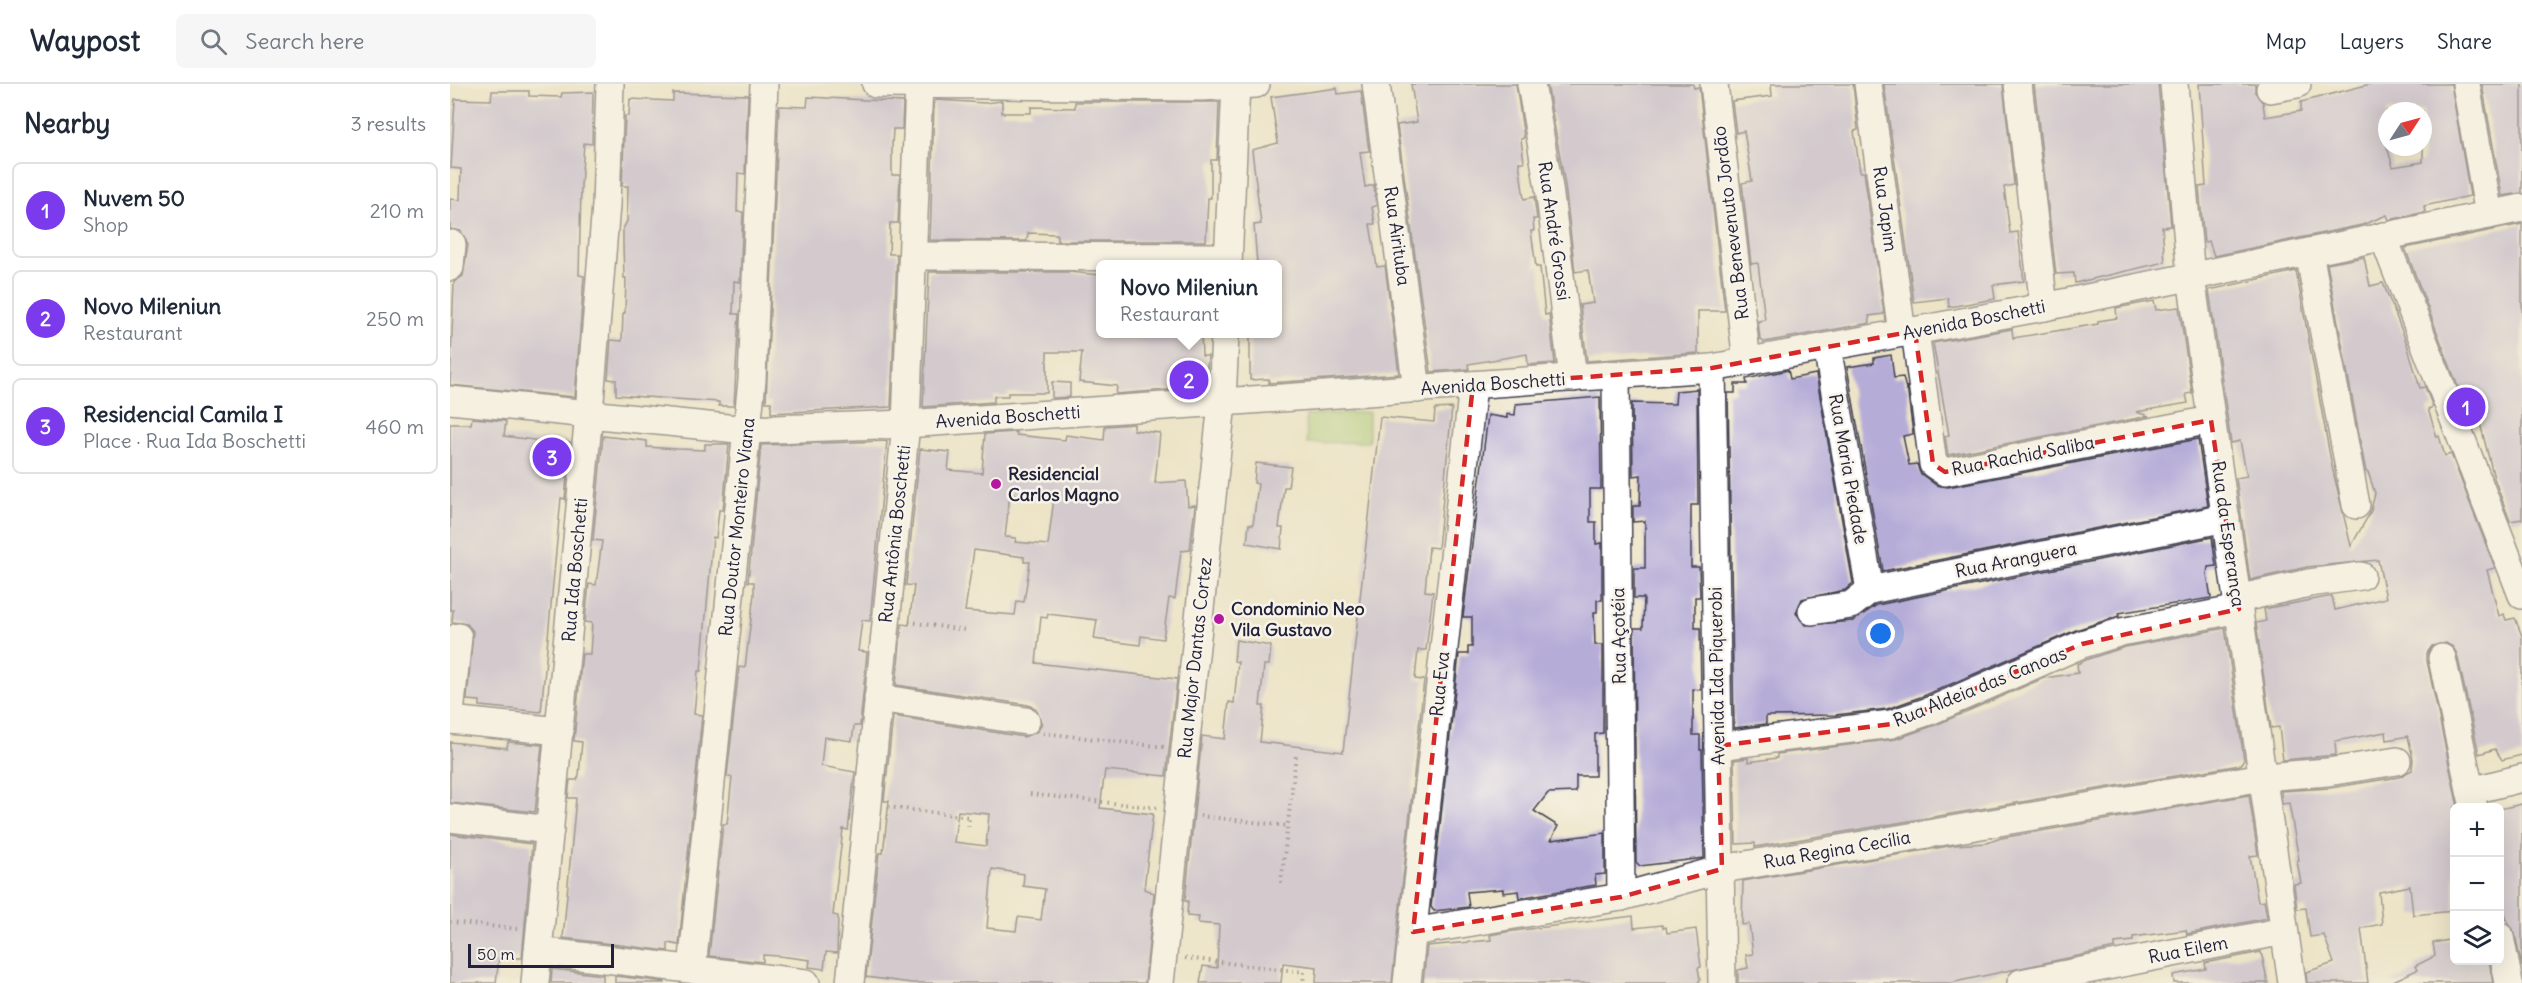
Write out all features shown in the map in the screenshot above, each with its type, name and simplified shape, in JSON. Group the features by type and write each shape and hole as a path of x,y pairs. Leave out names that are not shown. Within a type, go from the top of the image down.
{"street":[{"name":"Rua Ida Boschetti","path":"535,983 589,413 606,205 610,84"},
{"name":"Rua Doutor Monteiro Viana","path":"692,969 752,380 764,84"},
{"path":"876,84 1242,85 1228,260"},
{"name":"Rua Antônia Boschetti","path":"850,983 906,424 919,84"},
{"name":"Rua Airituba","path":"1376,84 1417,389"},
{"name":"Rua André Grossi","path":"1532,84 1549,188 1573,378"},
{"name":"Rua Benevenuto Jordão","path":"1714,84 1747,362"},
{"name":"Rua Japim","path":"1868,84 1909,332"},
{"path":"2018,84 2044,307"},
{"name":"Rua da Esperança","path":"2174,84 2191,277 2292,983"},
{"path":"2270,89 2297,84"},
{"path":"2466,84 2488,215"},
{"name":"Avenida Boschetti","path":"450,400 747,430 906,424 1713,368 2044,307 2522,208"},
{"path":"2383,237 2522,595"},
{"path":"2309,252 2356,505"},
{"path":"913,256 1165,260"},
{"name":"Rua Rachid Saliba","path":"1909,332 1933,464 1945,472 2211,420"},
{"name":"Rua Major Dantas Cortez","path":"1160,983 1222,403 1225,338"},
{"name":"Rua Maria Piedade","path":"1827,347 1870,590"},
{"name":"Avenida Ida Piquerobi","path":"1713,368 1722,983"},
{"name":"Rua Açotéia","path":"1616,375 1622,897"},
{"name":"Rua Eva","path":"1407,983 1473,385"},
{"name":"Rua Aranguera","path":"1812,611 1851,605 1870,590 2226,518"},
{"name":"Rua Aldeia das Canoas","path":"1718,746 1891,724 1932,710 2082,644 2121,632 2238,604 2309,583 2361,576"},
{"path":"450,714 462,637"},
{"path":"2442,658 2472,799 2522,778"},
{"path":"878,698 1029,726"},
{"path":"450,720 560,731"},
{"name":"Rua Regina Cecília","path":"1413,932 1622,897 1722,869 2263,777 2328,772 2397,761"},
{"path":"450,818 550,830"},
{"name":"Rua Eilem","path":"2020,983 2284,931"},
{"path":"539,941 692,969 806,983"},
{"path":"2504,960 2509,983"}],"path":[{"path":"886,618 965,630"},
{"path":"1029,726 1185,750"},
{"path":"1281,883 1296,754"},
{"path":"1030,794 1169,809 1179,813 1288,826"},
{"path":"867,805 969,817 968,829"},
{"path":"450,922 539,941"},
{"path":"1163,956 1304,972 1303,983"}],"highlighted area":[{"path":"1915,331 1933,464 1945,472 2211,420 2239,609 2082,644 1891,724 1718,746 1722,869 1621,897 1413,932 1473,385 1712,368"}],"green space":[{"path":"1369,412 1369,442 1307,443 1306,415"}],"building":[{"path":"1411,84 1516,84 1524,138 1521,139 1524,162 1519,162 1524,199 1534,197 1537,219 1533,219 1534,231 1531,231 1536,267 1540,267 1545,315 1549,314 1555,363 1528,365 1527,354 1468,364 1469,369 1431,372 1397,125 1417,122"},
{"path":"1547,84 1693,84 1694,88 1699,87 1725,311 1698,311 1698,353 1587,361 1580,305 1593,303 1588,270 1575,272 1565,185"},
{"path":"1771,84 1853,84 1858,130 1854,131 1860,172 1864,172 1884,314 1869,316 1870,323 1764,342 1760,339 1758,321 1765,320 1758,263 1751,264 1742,183 1752,181 1744,131 1736,133 1732,101 1772,96"},
{"path":"1884,84 2003,84 2014,185 2004,187 2010,233 2018,232 2024,281 1993,285 1995,299 1949,307 1948,298 1914,302"},
{"path":"2034,84 2158,84 2171,226 2162,227 2165,262 2075,283 2074,273 2056,274"},
{"path":"2199,84 2255,84 2255,92 2263,103 2265,117 2301,111 2301,102 2370,84 2451,84 2470,196 2424,206 2425,212 2389,220 2387,215 2362,225 2214,256 2209,241 2204,242 2199,187 2206,186"},
{"path":"2482,84 2522,84 2522,193 2502,196"},
{"path":"1337,88 1338,94 1361,91 1369,151 1360,152 1365,187 1374,185 1376,206 1372,207 1375,224 1370,224 1377,267 1385,266 1399,374 1269,383 1269,379 1250,380 1250,338 1282,338 1282,260 1257,260 1254,225 1261,224 1252,150 1278,143 1271,97"},
{"path":"492,91 529,91 529,96 561,97 562,93 593,92 592,144 584,143 581,186 579,275 584,276 575,397 450,385 454,282 463,276 468,245 461,231 450,229 450,199 460,200 461,169 451,168 455,99 491,100"},
{"path":"673,93 748,95 745,174 738,173 737,212 743,212 740,282 734,281 733,314 739,314 734,406 719,406 719,402 616,395 616,380 608,379 611,340 622,341 623,313 625,313 626,278 624,278 623,229 627,221 628,186 622,186 625,116 629,116 630,99 673,101"},
{"path":"808,97 903,102 902,129 893,129 892,145 892,175 900,175 898,223 890,223 889,254 897,254 891,407 771,413 771,402 766,402 779,106 807,107"},
{"path":"937,100 985,103 1002,101 1002,113 1031,113 1031,107 1075,108 1075,102 1219,102 1217,160 1211,160 1211,198 1208,198 1206,241 1057,241 1057,234 1028,233 1027,241 930,240 934,102"},
{"path":"2522,224 2522,519 2510,521 2494,478 2479,419 2475,420 2474,412 2468,413 2405,248"},
{"path":"2364,257 2370,286 2383,283 2407,344 2420,388 2425,387 2433,407 2428,409 2437,437 2439,436 2445,456 2451,454 2495,568 2487,570 2499,616 2504,614 2506,620 2515,618 2522,636 2522,755 2502,760 2495,749 2479,754 2457,654 2453,647 2446,643 2432,646 2427,653 2457,803 2450,803 2450,911 2413,915 2410,886 2379,892 2382,924 2361,928 2368,983 2307,983 2306,972 2334,963 2324,935 2310,937 2306,908 2297,909 2294,884 2301,883 2297,861 2299,860 2289,803 2282,804 2281,791 2330,788 2399,777 2412,770 2413,759 2408,736 2387,740 2386,732 2335,741 2336,755 2283,760 2279,727 2271,728 2256,623 2266,621 2264,609 2332,596 2335,610 2386,598 2378,560 2307,567 2250,580 2236,478 2247,476 2240,441 2231,443 2209,290 2296,271 2332,467 2351,546 2371,511 2375,493 2368,472 2366,472 2327,264"},
{"path":"929,272 1069,272 1096,275 1096,338 1201,338 1202,356 1208,356 1205,387 1116,394 1117,386 1079,382 1082,352 1047,352 1047,393 1008,393 1008,396 994,396 994,402 923,407"},
{"path":"2154,301 2156,310 2179,307 2192,393 2186,394 2188,403 2136,412 2149,416 1948,455 1945,436 1949,435 1933,343 2012,329 2013,338 2098,324 2098,321 2117,318 2116,308"},
{"path":"1891,355 1894,378 1903,377 1906,389 1907,386 1913,434 1903,436 1909,465 1917,464 1920,473 1936,485 1948,487 2198,439 2208,506 1883,571 1847,367 1874,363 1874,358"},
{"path":"1788,370 1790,379 1816,374 1853,583 1845,590 1802,599 1796,613 1806,625 1853,621 1877,605 2212,537 2216,566 2208,567 2211,598 2118,613 2119,616 2076,630 1926,695 1887,709 1835,715 1766,716 1766,724 1734,728 1728,393 1735,393 1735,384 1747,384 1746,379"},
{"path":"1052,382 1070,383 1070,397 1052,398"},
{"path":"1697,389 1698,505 1691,505 1691,567 1699,567 1700,597 1695,597 1695,628 1700,628 1701,690 1693,689 1693,735 1700,735 1700,750 1702,750 1704,858 1640,866 1636,862 1634,628 1643,628 1644,598 1634,598 1634,568 1645,568 1645,521 1633,522 1633,506 1640,506 1641,475 1633,476 1632,403 1675,404 1676,391"},
{"path":"1600,397 1601,489 1590,489 1590,522 1596,522 1596,544 1602,543 1602,600 1597,600 1597,612 1594,612 1595,645 1603,645 1603,733 1595,734 1595,776 1576,776 1576,792 1548,793 1534,811 1558,826 1551,840 1605,833 1605,874 1595,875 1596,885 1519,898 1518,891 1503,893 1503,889 1467,892 1469,907 1434,911 1431,907 1459,654 1468,654 1468,647 1472,647 1472,617 1463,617 1488,415 1507,418 1507,414 1515,415 1516,404"},
{"path":"1452,408 1438,548 1429,547 1425,591 1433,592 1426,650 1418,650 1415,679 1424,680 1392,983 1316,983 1317,967 1283,963 1281,983 1200,983 1203,966 1217,968 1219,925 1198,923 1199,917 1187,916 1188,901 1185,901 1202,736 1225,739 1229,702 1234,703 1238,662 1234,661 1236,640 1271,646 1269,665 1264,665 1260,706 1264,706 1260,742 1343,752 1380,417 1434,422 1435,409"},
{"path":"472,418 506,421 504,436 556,443 556,440 570,442 565,499 561,498 541,712 480,706 480,701 467,700 473,631 467,624 452,622 453,610 450,610 450,424 471,424"},
{"path":"1134,424 1134,430 1160,433 1155,483 1186,481 1188,506 1195,505 1190,550 1181,551 1175,599 1169,598 1163,639 1141,636 1140,645 1094,639 1097,620 1048,614 1047,618 1041,617 1036,663 1177,679 1166,776 1105,770 1100,808 1153,814 1144,889 1154,893 1145,983 912,983 866,977 879,853 883,853 889,801 884,801 893,716 1024,737 1038,731 1042,723 1036,709 1028,705 896,685 902,624 909,625 914,586 906,585 920,449 950,452 948,470 982,473 985,434 1016,432 1016,435 1065,440 1066,435 1104,440 1105,426","holes":["1010,494 1054,498 1048,545 1015,542 1016,538 1005,537","974,550 1024,557 1024,562 1030,562 1024,602 1017,601 1015,615 965,611","958,811 989,814 986,846 954,842","992,869 1024,874 1023,886 1045,889 1041,920 1018,917 1016,931 987,928"]},
{"path":"603,436 647,441 647,447 677,449 705,450 705,444 729,444 723,510 719,510 716,538 713,537 701,671 698,671 694,714 702,715 679,945 668,943 668,951 563,938 576,798 568,798 570,780 577,780 579,775 582,742 574,741 582,654 590,654 592,623 585,622 589,584 596,585 602,541 593,540"},
{"path":"887,441 870,621 862,620 858,651 867,652 860,726 854,726 852,741 824,737 821,766 855,772 848,830 843,829 833,915 838,916 837,953 826,952 824,969 809,967 810,960 779,956 763,955 763,962 709,956 723,824 727,824 732,777 727,777 739,667 745,668 754,594 754,582 748,582 761,445"},
{"path":"1256,463 1291,467 1288,487 1284,487 1279,528 1283,528 1281,549 1247,543 1249,524 1253,525 1258,484 1254,483"},
{"path":"2225,628 2244,760 2240,765 1755,847 1755,843 1736,844 1734,760 1748,758 1748,762 1777,758 1777,754 1896,739 1938,724 2044,678 2078,673 2077,664 2088,659 2125,647"},
{"path":"450,742 507,748 508,742 542,745 535,812 450,803"},
{"path":"2249,795 2258,855 2250,856 2258,902 2264,901 2267,918 2187,934 2186,930 2133,937 2133,941 2115,943 2115,948 1950,983 1738,983 1738,970 1748,968 1746,955 1753,954 1749,924 1742,925 1743,881 1955,845 1987,843 2001,838"},
{"path":"2522,804 2522,967 2515,934 2508,924 2504,910 2504,808"},
{"path":"450,834 532,844 522,958 499,958 496,983 450,983"},
{"path":"1633,916 1634,928 1662,925 1663,928 1666,927 1667,933 1696,929 1701,967 1698,968 1700,980 1697,983 1423,983 1427,946 1491,940 1490,935 1506,932"},
{"path":"2450,940 2450,965 2490,965 2493,983 2389,983 2417,970 2415,966 2435,956 2433,943"},
{"path":"2261,952 2268,983 2174,983 2173,975 2206,969 2205,963"},
{"path":"552,969 603,975 603,983 551,983"},
{"path":"615,976 665,982 665,983 615,983"}],"place":[{"name":"Novo Mileniun","path":"1189,380"},
{"name":"Nuvem 50","path":"2466,407"},
{"name":"Residencial Camila I","path":"552,457"},
{"name":"Residencial Carlos Magno","path":"996,484"},
{"name":"Condominio Neo Vila Gustavo","path":"1219,619"}]}
